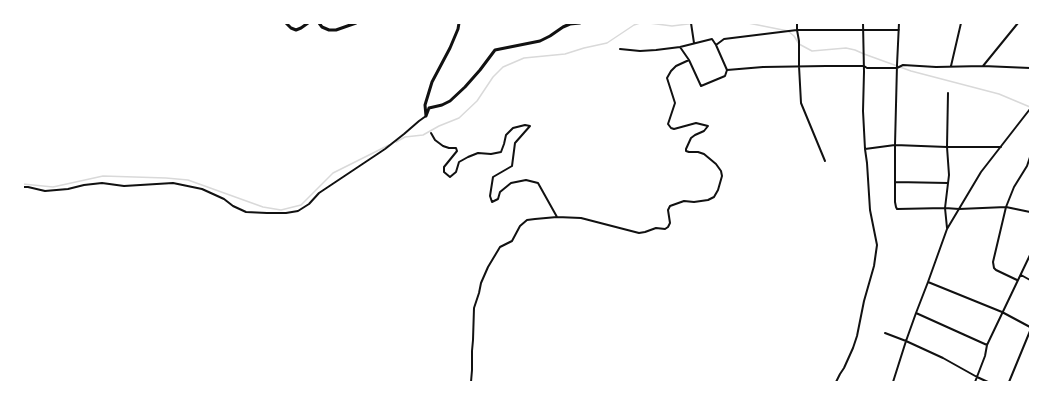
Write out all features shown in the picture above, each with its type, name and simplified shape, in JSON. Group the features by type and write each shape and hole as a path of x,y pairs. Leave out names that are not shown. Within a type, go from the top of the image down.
{"street":[{"path":"286,23 291,28 296,30 308,23"},
{"path":"319,23 322,27 329,30 336,30 356,23"},
{"path":"426,116 425,105 432,82 450,48 459,23"},
{"path":"23,187 45,191 68,189 102,183 124,186 173,183 202,190 224,199 233,206 246,212 286,213 298,211 309,204 319,193 385,149 410,130 426,116 429,108 442,105 450,101 480,70 495,50 540,41 563,27 570,24 580,23"},
{"path":"691,23 694,43"},
{"path":"797,23 801,103 804,114 825,161"},
{"path":"836,382 844,368 855,342 878,244 870,210 865,148 863,111 863,23"},
{"path":"899,23 895,145 895,202 897,209 1006,207 1030,212"},
{"path":"951,66 961,23"},
{"path":"983,66 1018,23"},
{"path":"716,44 724,38 797,30 899,30"},
{"path":"620,49 640,51 656,50 680,47 712,38 727,70 726,76 701,86 689,60 680,47"},
{"path":"471,382 472,351 474,340 474,308 481,283 488,267 500,247 512,241 520,226 527,220 557,217 581,218 639,233 656,228 665,229 668,227 670,223 668,210 670,206 684,202 708,200 714,197 718,190 722,176 721,171 716,164 704,154 686,151 691,138 695,134 704,131 708,126 696,123 674,129 668,124 675,103 667,78 676,66 689,60"},
{"path":"727,70 799,66 864,66 867,68 898,67 903,65 936,67 983,66 1030,68"},
{"path":"947,229 945,208 948,183 948,93"},
{"path":"893,382 906,341 947,229 981,172 1030,109"},
{"path":"431,133 435,140 443,146 456,148 457,151 444,167 444,172 450,177 456,172 459,162 478,153 491,154 500,152 506,135 513,128 525,124 530,126 515,143 512,166 493,177 490,196 492,202 498,199 500,192 511,184 526,180 538,183 557,217"},
{"path":"865,148 895,145 1001,147"},
{"path":"1018,280 996,270 993,262 1006,207 1014,187 1027,166 1030,157"},
{"path":"895,182 948,183"},
{"path":"975,382 985,356 987,345 1030,255"},
{"path":"1021,275 1030,280"},
{"path":"928,282 1002,312 1030,326"},
{"path":"916,313 987,345"},
{"path":"1009,382 1030,331"},
{"path":"886,333 943,358 988,382"}],"waterway":[{"path":"396,142 405,137 423,135 439,126 459,118 477,101 493,77 503,67 524,58 565,54 607,43 634,25 640,23"},
{"path":"649,23 672,26 696,23"},
{"path":"748,23 788,31 794,36 799,44 812,51 846,48 855,50 911,71 999,94 1030,107"},
{"path":"23,184 53,187 103,176 188,180 263,207 281,210 301,205 333,173 389,145"}]}
